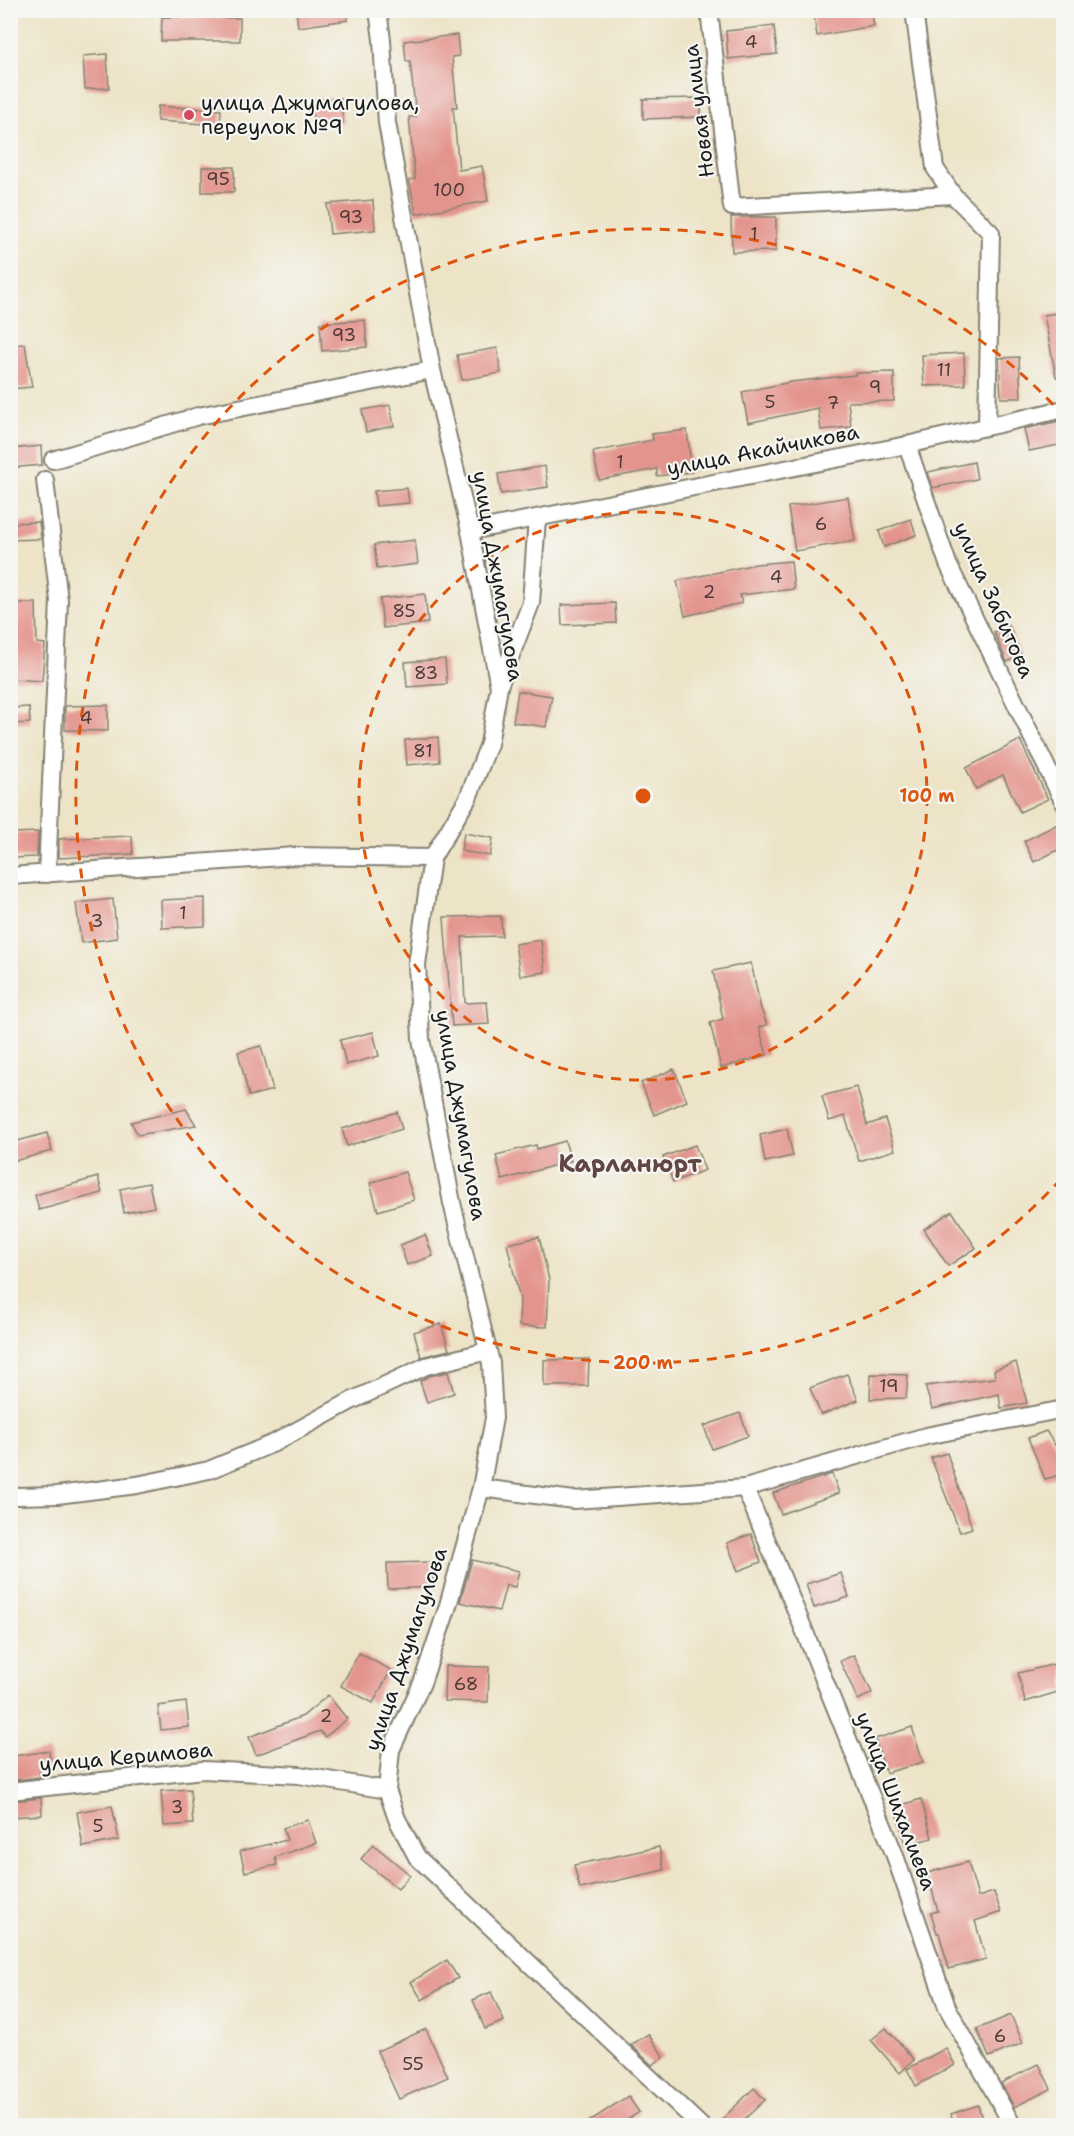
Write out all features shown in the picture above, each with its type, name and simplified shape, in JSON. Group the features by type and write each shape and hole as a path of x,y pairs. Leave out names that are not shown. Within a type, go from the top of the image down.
{"street":[{"name":"улица Джумагулова","path":"378,10 387,123 432,370 470,531 499,687 489,744 468,798 432,858 417,964 421,1039 452,1203 491,1364 494,1418 481,1488 447,1609 426,1672 391,1750 387,1790 398,1819 417,1857 700,2126"},
{"name":"Новая улица","path":"709,10 732,207 953,195"},
{"path":"914,10 935,168 953,195 991,233 987,426"},
{"path":"53,460 198,416 432,370"},
{"name":"улица Акайчикова","path":"470,531 908,445 1064,409"},
{"name":"улица Забитова","path":"908,445 948,564 1064,802"},
{"path":"45,480 58,601 47,874"},
{"path":"499,687 531,603 537,518"},
{"path":"10,876 295,856 432,858"},
{"path":"18,1496 57,1495 136,1485 209,1470 274,1443 351,1401 426,1366 488,1351"},
{"path":"481,1488 574,1500 745,1488 926,1436 1064,1409"},
{"name":"улица Шихалиева","path":"745,1488 894,1853 947,2007 1013,2126"},
{"name":"улица Керимова","path":"10,1791 203,1770 298,1775 387,1790"}],"building":[{"path":"296,10 348,10 348,20 298,27"},
{"path":"813,10 871,10 874,26 817,36"},
{"path":"162,17 240,18 240,41 161,41"},
{"path":"774,26 777,54 728,59 726,31"},
{"path":"457,35 459,56 452,57 457,107 453,107 459,170 482,166 488,201 416,214 409,180 415,179 409,117 416,117 410,61 406,61 404,41"},
{"path":"107,54 109,88 85,89 83,56"},
{"path":"341,98 343,123 313,125 312,100"},
{"path":"701,98 701,117 643,119 643,99"},
{"name":"улица Джумагулова, переулок №9","path":"158,106 221,110 220,125 157,121"},
{"path":"202,167 234,167 234,192 202,192"},
{"path":"373,200 375,230 330,234 327,204"},
{"path":"731,217 776,217 776,251 732,252"},
{"path":"1064,312 1064,376 1056,377 1044,315"},
{"path":"365,320 367,347 322,351 320,323"},
{"path":"25,344 32,387 10,389 10,345"},
{"path":"497,348 501,373 462,380 457,355"},
{"path":"964,353 965,385 924,386 922,355"},
{"path":"1019,357 1021,398 1001,398 999,358"},
{"path":"894,372 894,401 848,402 851,427 821,430 818,408 748,423 742,392 791,382 855,375 855,373"},
{"path":"390,405 394,426 366,432 362,410"},
{"path":"1064,420 1064,444 1029,451 1024,429"},
{"path":"687,430 692,472 657,476 657,469 599,480 593,452 653,440 652,434"},
{"path":"41,446 42,465 10,468 10,449"},
{"path":"974,462 977,479 933,488 928,472"},
{"path":"545,466 548,487 501,494 498,474"},
{"path":"407,488 409,503 376,506 374,491"},
{"path":"848,497 855,541 795,551 788,507"},
{"path":"911,519 916,535 884,547 879,531"},
{"path":"39,522 41,539 10,540 10,523"},
{"path":"415,540 418,564 377,569 374,545"},
{"path":"791,561 794,589 740,595 742,603 685,616 677,581 756,564"},
{"path":"425,594 428,623 383,628 380,599"},
{"path":"10,603 36,603 37,643 45,644 42,681 10,679"},
{"path":"615,603 616,623 562,625 561,605"},
{"path":"1009,626 1021,656 1007,662 994,632"},
{"path":"445,659 447,684 407,687 405,662"},
{"path":"518,691 552,696 546,727 513,722"},
{"path":"108,705 108,731 65,730 65,706"},
{"path":"29,707 30,723 10,724 10,708"},
{"path":"438,737 440,762 407,765 405,740"},
{"path":"1020,740 1048,799 1020,812 1003,775 976,789 966,768"},
{"path":"1064,821 1064,847 1034,862 1024,841"},
{"path":"38,832 37,857 10,858 10,833"},
{"path":"464,833 493,838 490,856 461,851"},
{"path":"132,836 133,854 59,858 59,839"},
{"path":"205,898 205,926 162,928 161,900"},
{"path":"113,899 117,938 81,943 76,903"},
{"path":"501,916 502,936 462,937 465,1003 487,1002 489,1024 452,1026 444,917"},
{"path":"541,940 545,972 520,976 515,944"},
{"path":"751,963 761,1009 767,1025 759,1027 767,1055 721,1068 710,1023 723,1019 713,971"},
{"path":"373,1032 379,1056 346,1065 340,1040"},
{"path":"261,1046 273,1090 249,1096 238,1052"},
{"path":"674,1069 687,1101 654,1115 641,1083"},
{"path":"857,1087 867,1125 885,1119 895,1150 859,1161 845,1116 829,1121 822,1096"},
{"path":"186,1109 196,1125 138,1135 131,1122"},
{"path":"397,1112 402,1129 347,1146 342,1129"},
{"path":"787,1129 793,1156 765,1162 760,1135"},
{"path":"47,1133 52,1151 10,1162 10,1143"},
{"path":"565,1141 571,1161 502,1180 496,1155 536,1145 537,1149"},
{"path":"695,1145 705,1170 673,1182 663,1157"},
{"path":"405,1172 414,1200 378,1211 370,1183"},
{"path":"98,1177 102,1193 39,1210 35,1195"},
{"path":"149,1183 154,1207 124,1213 120,1189"},
{"path":"952,1211 976,1248 948,1266 924,1229"},
{"path":"425,1235 433,1256 407,1265 400,1245"},
{"path":"539,1237 549,1280 547,1327 519,1326 520,1299 507,1244"},
{"path":"441,1324 449,1350 421,1357 414,1332"},
{"path":"589,1359 588,1386 544,1386 544,1360"},
{"path":"1016,1362 1027,1403 1001,1408 999,1394 932,1409 925,1386 995,1378 994,1370"},
{"path":"448,1372 454,1393 427,1402 420,1381 429,1376"},
{"path":"847,1374 858,1400 821,1415 810,1388"},
{"path":"871,1374 908,1375 906,1398 870,1399"},
{"path":"740,1413 748,1436 712,1449 704,1426"},
{"path":"1046,1431 1064,1459 1064,1474 1045,1479 1028,1438"},
{"path":"947,1453 972,1528 960,1532 931,1458"},
{"path":"832,1474 839,1493 781,1514 773,1493"},
{"path":"751,1534 761,1562 738,1571 727,1543"},
{"path":"472,1560 519,1571 515,1587 506,1585 499,1611 460,1602"},
{"path":"432,1562 433,1587 388,1589 387,1563"},
{"path":"841,1573 849,1597 814,1608 806,1584"},
{"path":"359,1653 391,1670 373,1703 341,1686"},
{"path":"854,1655 872,1693 858,1700 840,1661"},
{"path":"1064,1662 1064,1690 1025,1702 1018,1673"},
{"path":"445,1666 489,1667 488,1702 444,1701"},
{"path":"328,1695 347,1719 325,1737 320,1731 256,1755 249,1737 303,1716"},
{"path":"186,1702 189,1727 161,1730 158,1706"},
{"path":"912,1727 923,1762 886,1773 875,1739"},
{"path":"49,1751 51,1770 40,1772 40,1777 16,1780 13,1756"},
{"path":"190,1789 193,1824 164,1826 161,1791"},
{"path":"41,1798 42,1815 13,1817 12,1801"},
{"path":"921,1799 932,1838 905,1845 895,1807"},
{"path":"112,1806 119,1840 83,1847 77,1812"},
{"path":"308,1820 316,1843 275,1857 277,1865 245,1872 240,1851 287,1840 283,1828"},
{"path":"373,1844 410,1875 398,1889 361,1859"},
{"path":"659,1847 664,1870 580,1889 574,1865"},
{"path":"968,1862 978,1897 994,1892 1001,1912 975,1921 986,1959 949,1969 931,1913 938,1911 927,1873"},
{"path":"447,1960 458,1978 422,2000 411,1982"},
{"path":"491,1992 504,2021 485,2029 473,2000"},
{"path":"1011,2015 1023,2043 989,2057 977,2029"},
{"path":"886,2028 914,2060 900,2073 871,2040"},
{"path":"426,2029 448,2077 399,2099 377,2051"},
{"path":"648,2034 664,2057 652,2065 631,2045"},
{"path":"946,2048 955,2065 916,2086 907,2069"},
{"path":"1039,2064 1051,2089 1014,2107 1001,2083"},
{"path":"754,2088 765,2100 737,2126 715,2126"},
{"path":"628,2096 639,2112 618,2126 582,2126"},
{"path":"978,2105 984,2126 954,2126 951,2114"}],"place":[{"name":"улица Джумагулова, переулок №9","path":"189,115"}],"district":[{"name":"Карланюрт","path":"630,1164"}]}
